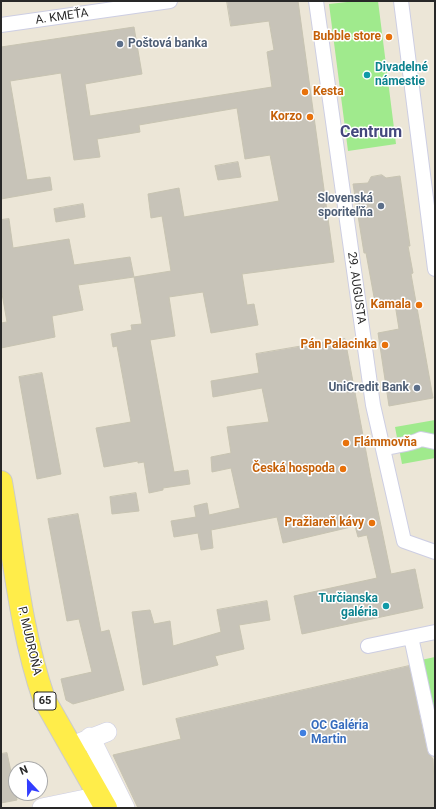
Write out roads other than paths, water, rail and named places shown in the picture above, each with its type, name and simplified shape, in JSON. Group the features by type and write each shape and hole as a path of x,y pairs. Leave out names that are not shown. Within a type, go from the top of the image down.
{"main road":[{"name":"P. MUDROŇA","path":"1,482 21,605 38,680 44,699 90,739 103,802"}],"street":[{"name":"A. KMEŤA","path":"1,26 170,1"},
{"name":"29. AUGUSTA","path":"316,1 373,405 404,541 435,552"},
{"path":"401,1 435,269"},
{"path":"383,449 398,444 414,442 421,438 435,442"},
{"path":"368,646 435,632"},
{"path":"411,637 433,724 435,748"},
{"name":"P. MUDROŇA","path":"90,739 125,808"},
{"path":"42,808 103,802"}],"place":[{"name":"Bubble store","path":"389,37"},
{"name":"Poštová banka","path":"120,44"},
{"name":"Divadelné námestie","path":"367,75"},
{"name":"Kesta","path":"305,92"},
{"name":"Korzo","path":"310,117"},
{"name":"Slovenská sporiteľňa","path":"381,206"},
{"name":"Kamala","path":"419,305"},
{"name":"Pán Palacinka","path":"385,345"},
{"name":"UniCredit Bank","path":"417,388"},
{"name":"Flámmovňa","path":"346,443"},
{"name":"Česká hospoda","path":"343,469"},
{"name":"Pražiareň kávy","path":"372,523"},
{"name":"Turčianska galéria","path":"386,606"},
{"name":"OC Galéria Martin","path":"303,733"}],"district":[{"name":"Centrum","path":"371,133"}]}
